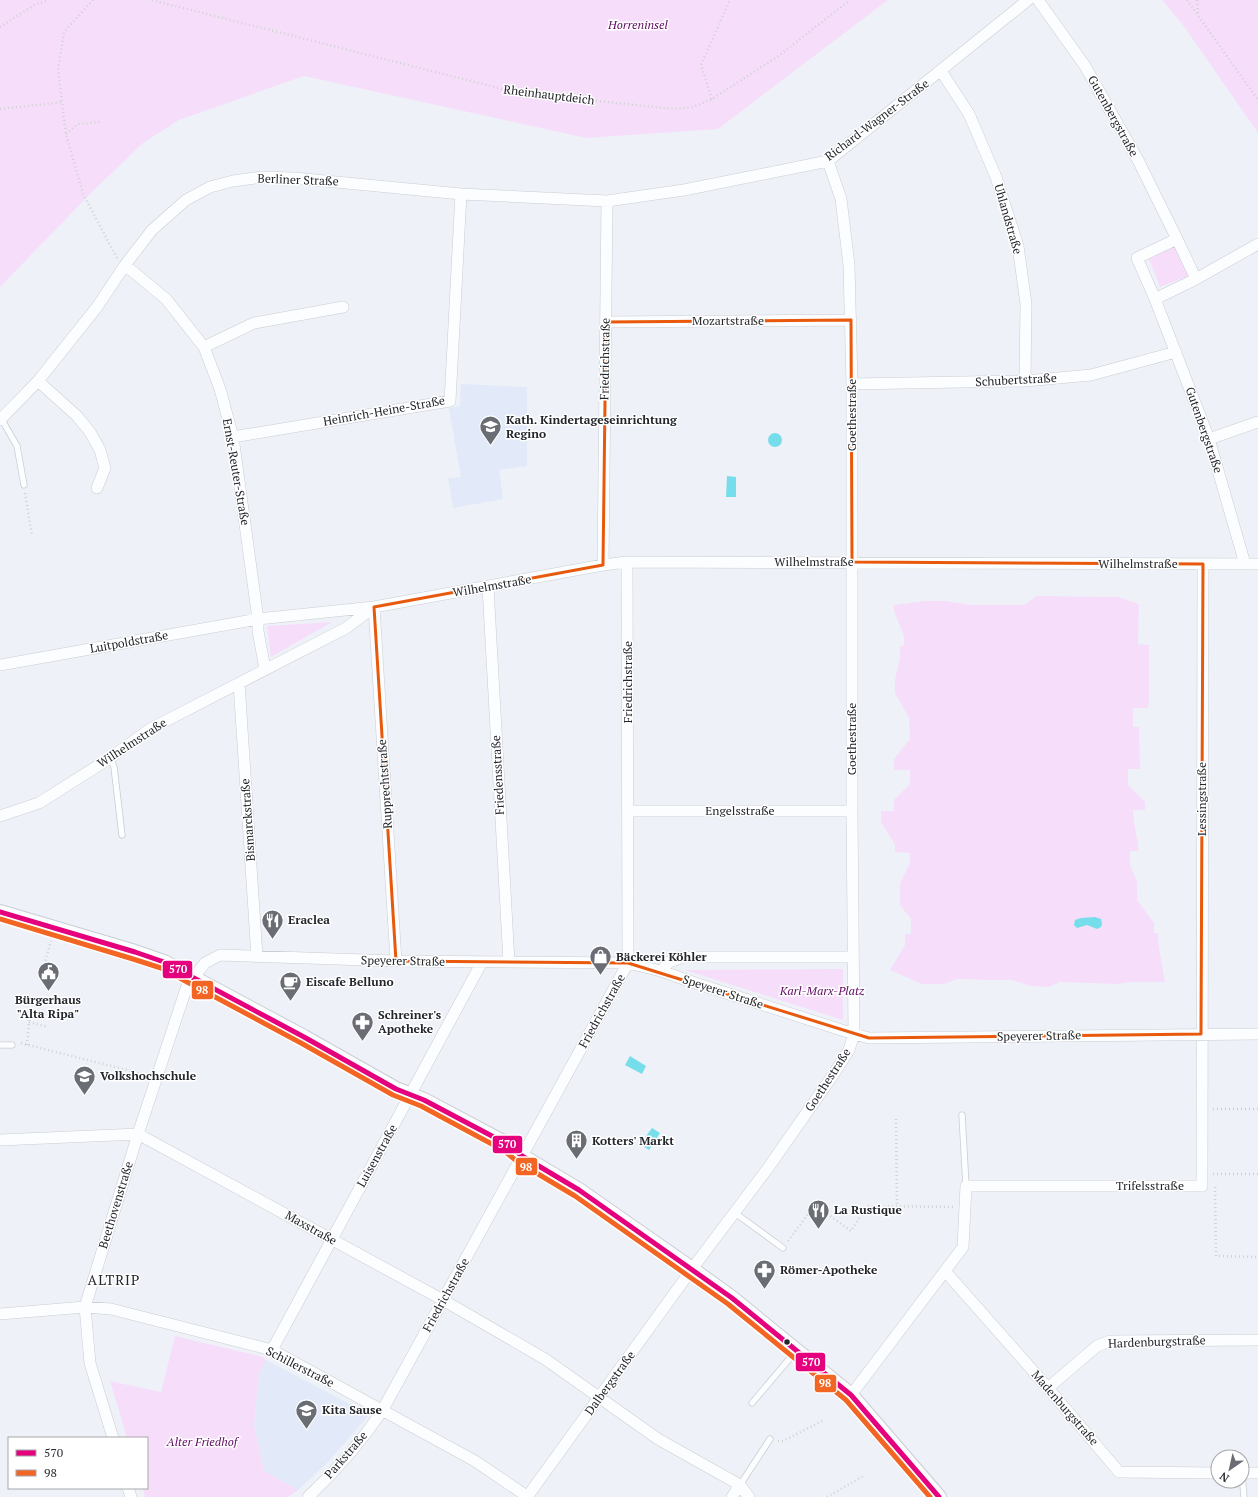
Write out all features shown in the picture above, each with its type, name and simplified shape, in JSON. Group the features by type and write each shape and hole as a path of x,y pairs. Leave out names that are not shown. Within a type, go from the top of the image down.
{"street":[{"name":"Richard-Wagner-Straße","path":"607,201 684,190 828,160 1028,0"},
{"name":"Gutenbergstraße","path":"1038,0 1085,66 1139,162 1196,279"},
{"name":"Uhlandstraße","path":"941,71 969,114 996,177 1018,246 1026,304 1025,381"},
{"name":"Goethestraße","path":"692,1269 735,1213 833,1075 849,1050 854,1034 851,320 849,265 841,199 828,160"},
{"name":"Berliner Straße","path":"1,420 38,381 97,307 125,265 152,230 186,200 210,187 233,181 262,177 294,178 462,194 607,201"},
{"name":"Heinrich-Heine-Straße","path":"233,437 450,401 462,194"},
{"name":"Friedrichstraße","path":"603,565 607,201"},
{"name":"Gutenbergstraße","path":"1177,239 1137,258 1155,299 1209,439 1246,564"},
{"path":"1155,299 1196,279 1258,244"},
{"name":"Ernst-Reuter-Straße","path":"125,265 166,298 204,347 220,389 233,437 258,619"},
{"path":"204,347 254,323 343,307"},
{"name":"Mozartstraße","path":"606,322 851,320"},
{"name":"Schubertstraße","path":"852,384 1025,381 1091,375 1176,352"},
{"path":"38,381 77,416 90,432 100,450 105,468 97,488"},
{"path":"1209,439 1258,422"},
{"name":"Friedrichstraße","path":"382,1411 628,963 628,562"},
{"name":"Wilhelmstraße","path":"258,619 374,607 603,565 628,562 1258,564"},
{"name":"Lessingstraße","path":"1201,1034 1203,564"},
{"name":"Friedensstraße","path":"488,587 509,962"},
{"name":"Wilhelmstraße","path":"0,816 39,803 110,758 150,729 346,628 374,607"},
{"name":"Rupprechtstraße","path":"374,607 396,961"},
{"path":"258,619 258,631 265,669"},
{"name":"Luitpoldstraße","path":"0,665 258,619"},
{"name":"Bismarckstraße","path":"239,683 257,956"},
{"name":"Engelsstraße","path":"628,811 852,811"},
{"path":"0,912 164,962 304,1037 396,1089 424,1100 507,1144 522,1156 579,1190 692,1269 732,1298 796,1350 851,1395 939,1497"},
{"name":"Speyerer Straße","path":"193,977 205,963 220,955 396,961 628,963 661,971 869,1038 1258,1034"},
{"path":"661,971 669,962 683,957 853,957"},
{"name":"Luisenstraße","path":"272,1350 331,1239 412,1095 482,962"},
{"name":"Beethovenstraße","path":"113,1437 90,1364 85,1307 138,1134 187,986 193,977"},
{"name":"Trifelsstraße","path":"966,1186 1202,1186 1201,1034"},
{"path":"0,1140 138,1134"},
{"name":"Maxstraße","path":"138,1134 443,1300 545,1358 658,1439 740,1485"},
{"path":"851,1395 963,1247 966,1186"},
{"name":"Dalbergstraße","path":"528,1497 692,1269"},
{"name":"Madenburgstraße","path":"945,1271 1048,1388 1119,1472 1210,1473"},
{"name":"Schillerstraße","path":"0,1314 85,1307 111,1309 272,1350 475,1461 528,1497"},
{"name":"Hardenburgstraße","path":"1048,1388 1097,1346 1110,1341 1258,1340"},
{"name":"Parkstraße","path":"308,1497 320,1486 368,1431 382,1411"},
{"path":"732,1497 740,1485 749,1497"}],"lane":[{"path":"1,420 17,446 24,485"},
{"path":"110,758 114,767 122,835"},
{"path":"0,1045 14,1043"},
{"path":"962,1115 966,1186"},
{"path":"735,1213 783,1248"},
{"path":"752,1403 796,1350"},
{"path":"740,1485 770,1439"}],"path":[{"path":"0,27 34,5 49,0"},
{"path":"93,0 64,32 58,70 66,134 83,194 118,260 125,265"},
{"name":"Rheinhauptdeich","path":"152,0 514,92 673,109 693,107 712,99 777,57 850,0"},
{"path":"712,99 701,65 730,0"},
{"path":"1187,0 1258,100"},
{"path":"1197,0 1198,15"},
{"path":"0,109 62,102"},
{"path":"66,134 78,124 100,122"},
{"path":"24,485 32,536"},
{"path":"41,976 55,929"},
{"path":"27,1045 29,1022 35,994"},
{"path":"29,1022 48,1027"},
{"path":"14,1043 157,1077"},
{"path":"1202,1109 1258,1109"},
{"path":"896,1119 897,1207"},
{"path":"1202,1173 1258,1174"},
{"path":"1215,1174 1216,1256 1258,1257"},
{"path":"783,1248 814,1205 851,1231 867,1206 965,1207"},
{"path":"770,1439 783,1442 824,1420"},
{"path":"827,1497 865,1475"}],"highlighted area":[{"path":"851,320 852,562 1203,564 1201,1034 869,1038 628,963 396,961 374,607 603,565 606,322"}],"shaded area":[{"name":"Kath. Kindertageseinrichtung Regino","path":"461,384 527,387 527,466 499,470 503,499 453,508 448,478 461,477 449,408 460,406"},
{"name":"Kita Sause","path":"266,1360 367,1413 368,1416 328,1462 298,1490 264,1471 254,1424 259,1374"}],"green space":[{"name":"Horreninsel","path":"0,0 888,0 718,129 586,138 304,76 179,120 143,143 92,192 0,287"},
{"path":"1162,0 1258,0 1258,133 1183,25"},
{"path":"1175,246 1189,276 1160,287 1149,259"},
{"path":"1037,596 1118,597 1139,604 1138,644 1149,645 1149,699 1148,708 1133,708 1133,727 1139,727 1140,769 1128,769 1128,785 1145,802 1145,810 1133,810 1138,851 1130,851 1130,865 1137,882 1137,900 1154,923 1154,933 1158,933 1165,982 1130,982 1117,984 1060,982 1049,987 1030,986 1012,980 957,979 944,984 922,984 890,970 905,945 905,934 911,934 911,919 900,905 900,883 910,863 910,853 895,852 895,845 881,822 881,811 894,811 894,800 910,784 910,770 894,770 894,759 910,739 909,718 895,693 895,680 900,657 900,646 904,646 904,636 894,611 894,605 925,601 944,601 973,605 1024,605"},
{"path":"332,622 271,657 267,626"},
{"name":"Karl-Marx-Platz","path":"843,969 843,1020 685,970"},
{"name":"Alter Friedhof","path":"175,1336 263,1357 266,1360 259,1374 254,1424 264,1471 298,1490 288,1497 145,1497 143,1489 148,1489 148,1437 127,1437 110,1381 161,1392"}],"water":[{"path":"772,433 778,433 782,437 782,443 778,447 772,447 768,443 768,437"},
{"path":"727,476 736,477 736,497 726,497"},
{"path":"1095,917 1101,919 1102,924 1101,927 1097,929 1087,925 1077,928 1074,925 1075,920"},
{"path":"630,1056 646,1066 642,1074 625,1065"},
{"path":"652,1128 660,1133 649,1150 640,1144"}],"transit line":[{"name":"570","path":"0,912 164,962 304,1037 396,1089 424,1100 507,1144 522,1156 579,1190 732,1298 851,1395 939,1497"},
{"name":"98","path":"0,919 161,968 301,1043 393,1095 421,1106 503,1150 518,1162 575,1196 728,1304 846,1400 930,1497"}],"place":[{"name":"Kath. Kindertageseinrichtung Regino","path":"491,446"},
{"name":"Eraclea","path":"272,940"},
{"name":"Bäckerei Köhler","path":"601,976"},
{"name":"Bürgerhaus \"Alta Ripa\"","path":"48,992"},
{"name":"Eiscafe Belluno","path":"291,1002"},
{"name":"Schreiner's Apotheke","path":"363,1042"},
{"name":"Volkshochschule","path":"84,1096"},
{"name":"Kotters' Markt","path":"576,1160"},
{"name":"La Rustique","path":"819,1230"},
{"name":"Römer-Apotheke","path":"765,1290"},
{"name":"Kita Sause","path":"306,1430"}],"district":[{"name":"ALTRIP","path":"114,1280"}]}
